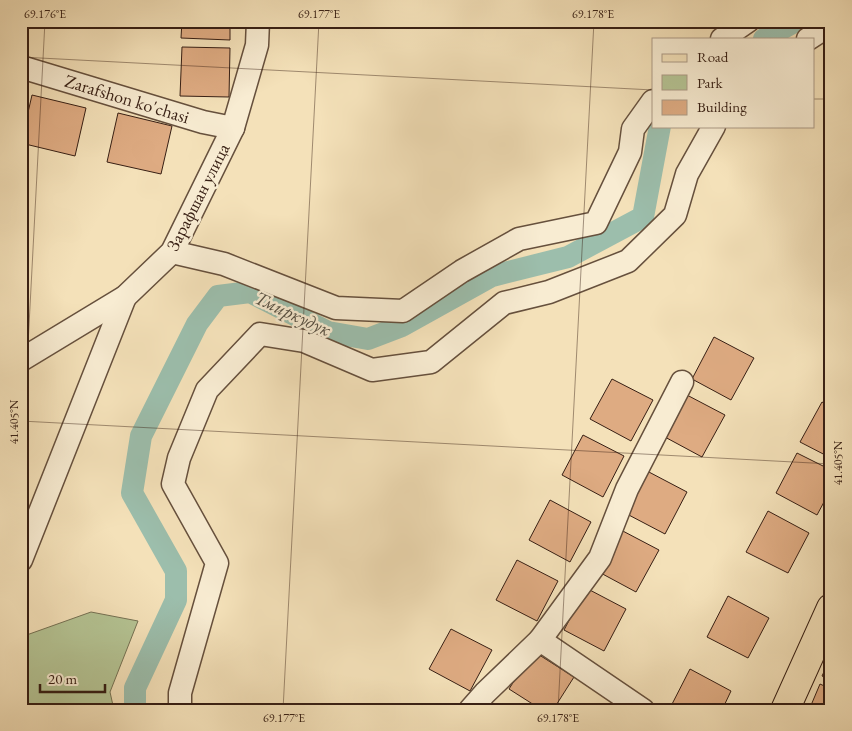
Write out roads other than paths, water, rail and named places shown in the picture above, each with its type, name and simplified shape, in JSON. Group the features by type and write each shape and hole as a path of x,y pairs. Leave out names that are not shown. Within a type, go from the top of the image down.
{"main road":[{"path":"785,710 831,608"}],"street":[{"name":"Зарафшан улица","path":"21,360 125,297 172,252 233,128 257,45 258,21"},
{"path":"723,38 748,21"},
{"path":"810,38 831,24"},
{"name":"Zarafshon ko'chasi","path":"21,67 203,122 233,128"},
{"path":"172,252 224,264 336,308 403,311 462,271 519,239 596,223 630,152 633,129 652,102"},
{"path":"180,710 180,693 217,563 174,484 179,458 208,390 260,334 304,341 372,370 431,362 504,303 549,292 628,261 675,216 687,174 713,128"},
{"path":"21,560 125,297"},
{"path":"470,710 484,693 540,640 600,558 627,489 682,382"},
{"path":"540,640 642,710"}],"waterway":[{"name":"Тмиркудук","path":"766,38 796,21"},
{"name":"Тмиркудук","path":"135,710 135,688 176,600 176,571 132,493 141,436 197,324 218,296 250,292 328,332 368,339 402,326 492,276 568,257 643,217 660,128"}]}
